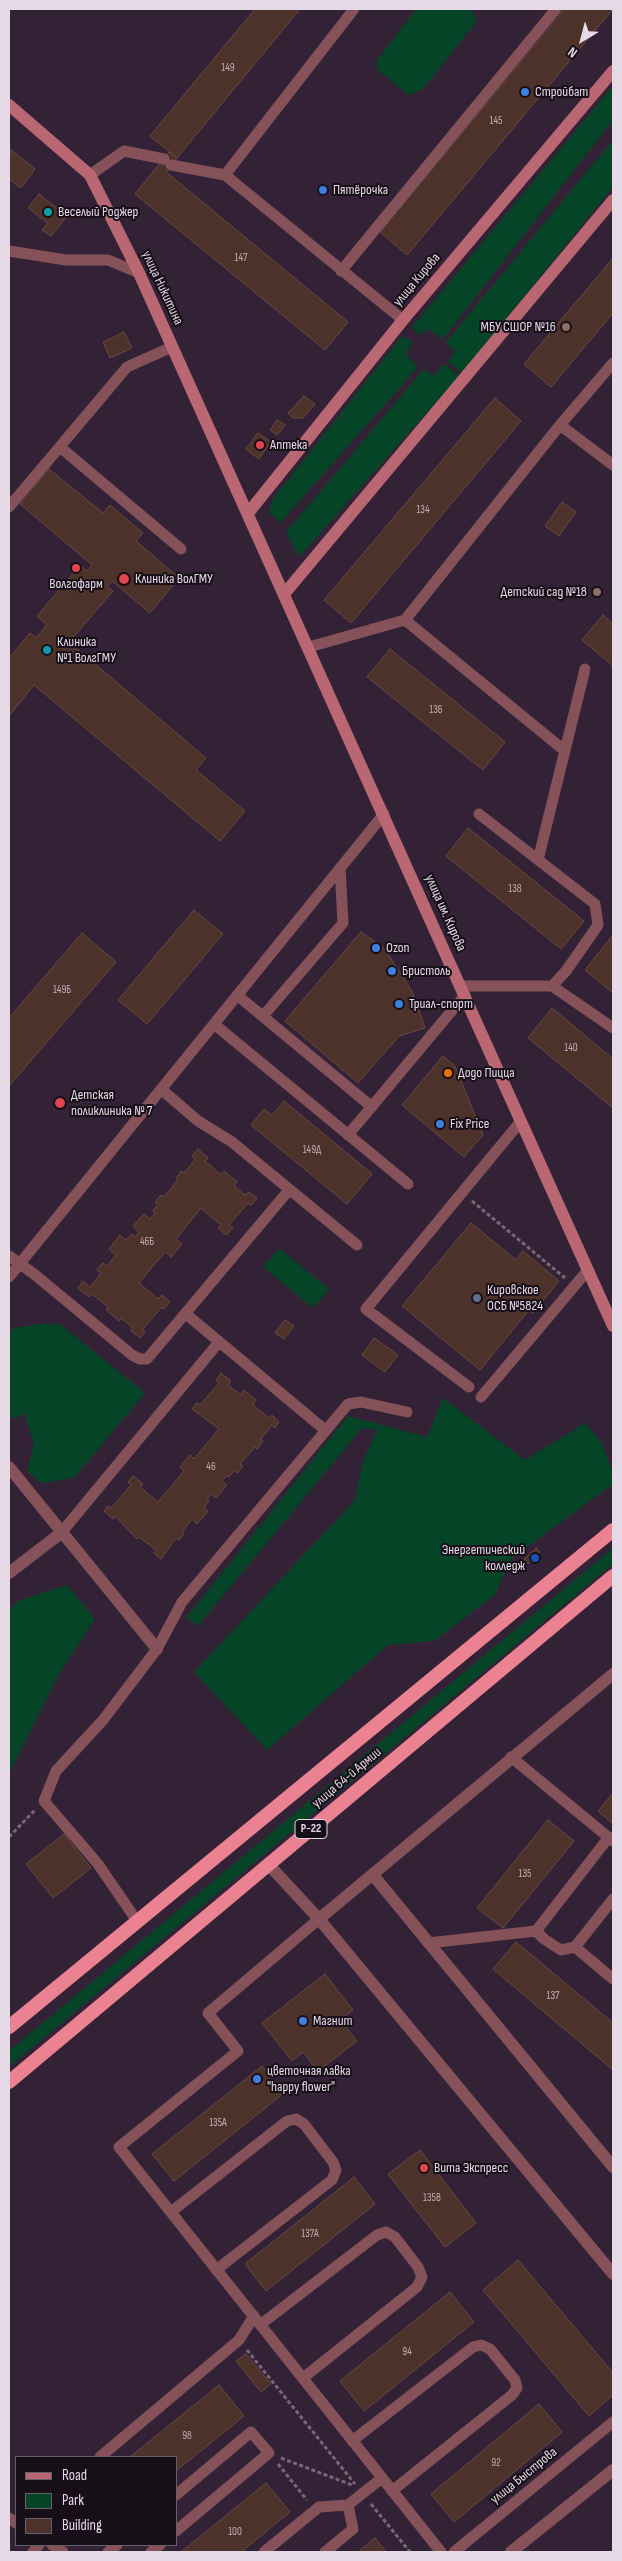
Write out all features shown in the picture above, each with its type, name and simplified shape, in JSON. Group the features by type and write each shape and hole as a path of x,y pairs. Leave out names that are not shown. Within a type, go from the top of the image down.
{"highway":[{"name":"улица 64-й Армии","path":"9,2027 613,1530"},
{"name":"улица 64-й Армии","path":"9,2082 613,1576"}],"main road":[{"name":"улица Кирова","path":"248,512 403,320 613,71"},
{"name":"улица Никитина","path":"9,105 90,175 139,273 248,512"},
{"path":"285,593 613,200"},
{"name":"улица им. Кирова","path":"248,512 613,1326"}],"street":[{"path":"9,1467 157,1649"},
{"path":"9,1573 61,1533"},
{"path":"319,1919 511,1757 613,1674"},
{"path":"269,1865 319,1919 613,2274"},
{"path":"373,1875 613,2167"},
{"path":"511,2552 613,2470"}],"lane":[{"path":"225,175 354,9"},
{"path":"341,271 556,9"},
{"path":"90,175 124,151 225,175 403,320"},
{"path":"9,251 66,260 108,260 139,273"},
{"path":"9,507 127,367 172,347"},
{"path":"309,647 405,620 560,425 613,362"},
{"path":"560,425 613,466"},
{"path":"60,447 181,549"},
{"path":"405,620 565,751"},
{"path":"538,860 585,670"},
{"path":"9,1277 384,814"},
{"path":"479,814 595,904 598,925 566,971 552,986"},
{"path":"264,1016 343,923 340,868"},
{"path":"348,1135 463,991 552,986 613,1028"},
{"path":"237,995 372,1107"},
{"path":"602,1019 613,1014"},
{"path":"214,1024 408,1184"},
{"path":"161,1090 198,1121 232,1142 357,1246"},
{"path":"469,1388 366,1309 521,1121"},
{"path":"9,1256 41,1279 132,1355 140,1359 147,1359 289,1190"},
{"path":"481,1397 588,1270"},
{"path":"186,1314 325,1430"},
{"path":"61,1533 219,1342"},
{"path":"138,1921 98,1864 44,1801 56,1772 103,1720 157,1649 182,1602 348,1404 354,1402 407,1412"},
{"path":"428,1943 536,1931 611,1839 511,1757"},
{"path":"536,1931 544,1939 561,1950 575,1947 613,1899"},
{"path":"319,1919 208,2013 238,2051 119,2147 441,2552"},
{"path":"575,1947 613,1979"},
{"path":"172,2212 287,2121 296,2119 304,2124 333,2162 336,2170 332,2180 216,2270"},
{"path":"101,2456 239,2340 257,2320 377,2235 386,2232 395,2237 418,2267 422,2278 417,2287 302,2378"},
{"path":"352,2441 473,2347 481,2345 490,2349 514,2380 517,2388 512,2395 392,2491"},
{"name":"улица Быстрова","path":"454,2552 613,2422"},
{"path":"178,2493 251,2432 269,2453 178,2529"},
{"path":"264,2552 319,2507 348,2505 382,2478"},
{"path":"325,2552 353,2529 348,2505"}],"path":[{"path":"462,1192 574,1286"},
{"path":"9,1837 44,1801"},
{"path":"239,2340 358,2488 269,2453"},
{"path":"269,2453 315,2510"},
{"path":"363,2493 410,2552"}],"green space":[{"path":"416,9 471,9 477,21 422,90 408,95 377,69 377,60"},
{"path":"613,86 613,120 443,339 428,329 419,335 412,327"},
{"path":"613,140 613,187 462,373 448,362 455,352 446,342"},
{"path":"402,336 412,342 406,355 418,367 280,523 269,512 272,500"},
{"path":"444,364 459,376 300,556 286,532 424,369 434,376"},
{"path":"279,1248 329,1289 313,1308 263,1267"},
{"path":"39,1324 60,1324 145,1393 74,1478 41,1483 27,1471 34,1444 24,1413 15,1419 9,1416 9,1333 14,1328"},
{"path":"443,1398 525,1460 585,1423 602,1443 613,1472 613,1484 511,1559 495,1595 434,1641 388,1645 267,1750 194,1672 355,1500 363,1460 377,1430 362,1428 198,1626 186,1618 348,1416 427,1437"},
{"path":"613,1548 613,1564 9,2067 9,2051"},
{"path":"67,1585 95,1619 59,1674 9,1774 9,1610 18,1601"}],"building":[{"path":"255,9 300,9 177,158 150,136"},
{"path":"565,9 613,9 407,255 380,232"},
{"path":"10,149 35,169 21,188 9,179"},
{"path":"169,152 177,158 166,172 348,322 325,350 135,194"},
{"name":"Веселый Роджер","path":"39,194 67,216 51,236 42,230 48,223 28,208"},
{"name":"МБУ СШОР №16","path":"613,258 613,313 551,387 524,364"},
{"path":"124,332 132,348 110,358 103,342"},
{"path":"304,396 315,404 303,418 293,418 288,413"},
{"path":"495,398 521,421 351,623 324,600"},
{"path":"277,420 285,425 277,435 270,430"},
{"path":"258,433 271,442 259,459 246,449"},
{"name":"Клиника №1 ВолгГМУ","path":"49,469 103,513 110,505 143,533 136,541 179,578 150,613 112,581 107,586 113,591 69,642 206,758 196,770 245,811 220,841 34,685 9,716 9,658 30,633 36,638 47,625 37,616 80,565 87,571 92,565 20,504"},
{"path":"562,502 576,512 559,536 545,526"},
{"path":"603,615 613,624 613,666 582,640"},
{"path":"390,649 505,742 483,770 367,677"},
{"path":"468,828 584,921 561,949 446,856"},
{"path":"194,910 223,934 147,1024 118,1000"},
{"path":"361,932 384,948 412,991 425,1028 399,1036 358,1083 285,1021"},
{"path":"82,933 116,962 9,1086 9,1018"},
{"path":"613,935 613,993 585,970"},
{"path":"552,1008 613,1059 613,1108 528,1038"},
{"path":"443,1056 455,1066 483,1135 464,1157 402,1105"},
{"path":"284,1101 372,1174 347,1204 251,1125 264,1109 272,1115"},
{"path":"198,1149 208,1158 205,1161 221,1175 224,1171 237,1182 234,1186 245,1195 249,1192 257,1198 251,1205 248,1203 229,1225 233,1228 226,1235 218,1228 221,1225 201,1208 176,1239 182,1244 171,1257 165,1252 139,1283 158,1299 162,1295 170,1302 164,1309 162,1307 142,1330 145,1332 140,1338 131,1331 133,1328 121,1318 119,1321 106,1310 108,1307 92,1294 89,1297 78,1288 83,1281 90,1287 101,1273 97,1270 103,1263 107,1266 116,1255 109,1249 120,1235 126,1240 132,1234 135,1237 139,1232 133,1226 144,1214 150,1219 155,1213 153,1211 158,1204 155,1202 161,1195 164,1197 178,1180 176,1178 181,1171 184,1173 195,1160 192,1156"},
{"name":"Кировское ОСБ №5824","path":"471,1223 516,1260 523,1251 559,1281 533,1313 529,1310 480,1370 402,1306"},
{"path":"285,1320 294,1326 284,1339 275,1333"},
{"path":"374,1338 398,1355 385,1372 362,1355"},
{"path":"221,1373 231,1381 228,1385 241,1395 244,1390 256,1400 253,1405 269,1418 272,1415 279,1422 275,1428 272,1425 261,1439 263,1441 257,1449 255,1447 240,1464 243,1466 237,1473 234,1471 229,1477 227,1475 222,1481 227,1485 216,1498 211,1494 207,1500 209,1501 204,1507 208,1511 197,1524 192,1519 182,1532 184,1534 179,1540 176,1538 161,1559 154,1553 156,1550 139,1537 137,1539 115,1516 113,1519 104,1511 108,1506 111,1508 131,1485 128,1482 133,1476 143,1484 140,1487 158,1502 184,1471 180,1467 190,1455 194,1459 219,1429 192,1409 197,1403 200,1405 219,1383 216,1380"},
{"path":"536,1548 540,1552 528,1564 524,1559"},
{"path":"613,1793 613,1824 598,1811"},
{"path":"548,1820 574,1841 503,1928 477,1908"},
{"path":"64,1834 91,1868 53,1898 26,1864"},
{"path":"516,1942 613,2023 613,2070 493,1969"},
{"name":"Магнит","path":"325,1974 353,2010 340,2020 357,2041 318,2071 303,2052 292,2061 262,2023"},
{"path":"262,2066 284,2093 174,2181 152,2154"},
{"path":"420,2150 476,2223 445,2247 388,2174"},
{"path":"354,2177 375,2204 266,2291 245,2264"},
{"path":"518,2260 613,2373 613,2395 589,2416 483,2290"},
{"path":"450,2292 474,2322 364,2411 340,2381"},
{"path":"246,2354 271,2384 261,2392 236,2361"},
{"path":"219,2385 244,2416 178,2469 178,2456 131,2456"},
{"path":"539,2404 562,2432 454,2522 431,2494"},
{"path":"266,2483 290,2512 241,2552 181,2552"},
{"path":"375,2538 386,2552 358,2552"}],"place":[{"name":"Стройбат","path":"525,92"},
{"name":"Пятёрочка","path":"323,190"},
{"name":"Веселый Роджер","path":"48,212"},
{"name":"МБУ СШОР №16","path":"566,327"},
{"name":"Аптека","path":"260,445"},
{"name":"Волгофарм","path":"76,568"},
{"name":"Клиника ВолГМУ","path":"124,579"},
{"name":"Детский сад №18","path":"597,592"},
{"name":"Клиника №1 ВолгГМУ","path":"47,650"},
{"name":"Ozon","path":"376,948"},
{"name":"Бристоль","path":"392,971"},
{"name":"Триал-спорт","path":"399,1004"},
{"name":"Додо Пицца","path":"448,1073"},
{"name":"Детская поликлиника № 7","path":"60,1103"},
{"name":"Fix Price","path":"440,1124"},
{"name":"Кировское ОСБ №5824","path":"477,1298"},
{"name":"Энергетический колледж","path":"535,1558"},
{"name":"Магнит","path":"303,2021"},
{"name":"цветочная лавка \"happy flower\"","path":"257,2079"},
{"name":"Вита Экспресс","path":"424,2168"}]}
